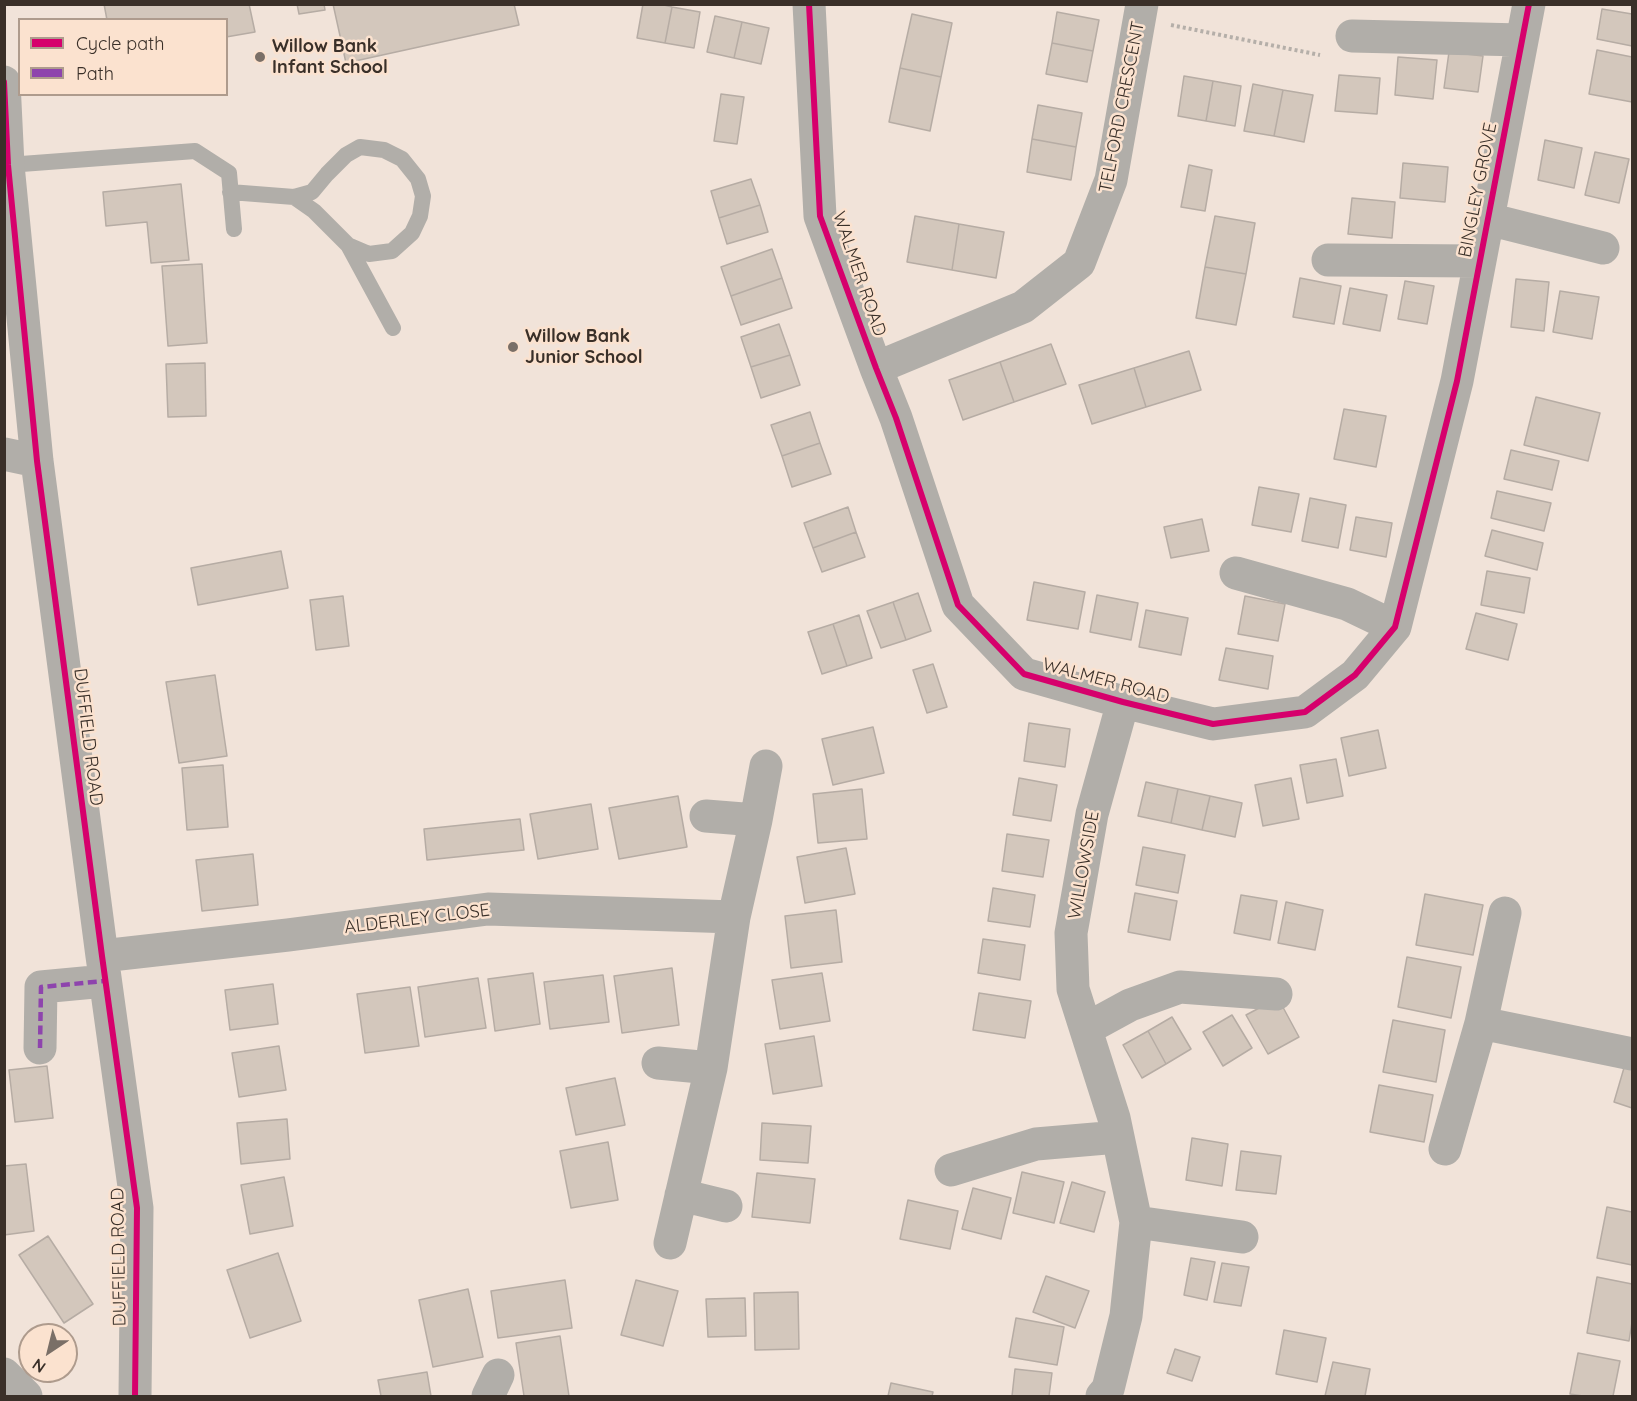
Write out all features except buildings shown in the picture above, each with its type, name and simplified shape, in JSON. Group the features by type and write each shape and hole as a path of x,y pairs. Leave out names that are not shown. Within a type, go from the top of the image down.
{"street":[{"name":"WALMER ROAD","path":"808,4 820,216 896,418 958,605 1024,674 1213,724 1305,712 1355,675 1395,627 1457,381"},
{"name":"BINGLEY GROVE","path":"1457,381 1529,4"},
{"name":"TELFORD CRESCENT","path":"876,368 1023,307 1079,263 1111,180 1140,12"},
{"path":"1352,36 1522,40"},
{"name":"DUFFIELD ROAD","path":"4,82 8,165 37,461 137,1208 135,1396"},
{"name":"BINGLEY GROVE","path":"1488,219 1603,248"},
{"name":"BINGLEY GROVE","path":"1328,260 1480,261"},
{"path":"4,454 37,461"},
{"path":"1236,573 1347,604 1395,627"},
{"name":"WILLOWSIDE","path":"1111,1394 1126,1316 1136,1222 1114,1118 1073,989 1071,933 1092,814 1123,702"},
{"path":"670,1243 711,1068 734,917 766,766"},
{"path":"706,816 756,820"},
{"name":"ALDERLEY CLOSE","path":"40,1048 40,987 104,968 288,935 488,909 734,917"},
{"path":"1445,1149 1481,1023 1504,913"},
{"path":"1086,1029 1130,1005 1180,987 1276,994"},
{"path":"1481,1023 1632,1054"},
{"path":"658,1063 711,1068"},
{"path":"951,1170 1036,1144 1118,1137"},
{"path":"681,1195 726,1206"},
{"path":"1136,1222 1242,1237"},
{"path":"4,1374 26,1396"}],"lane":[{"path":"231,192 294,197 312,192 346,155 360,147 384,150 402,159 418,178 423,196 420,216 412,233 392,251 369,254 348,245"},
{"path":"8,165 195,151 229,173 234,229"},
{"path":"294,197 314,211 348,245 393,328"}],"path":[{"path":"1140,12 1320,55"}],"marked path":[{"path":"40,1048 41,987 105,981"}],"cycle path":[{"path":"809,4 820,216 896,418 958,605 1024,674 1213,724 1305,712 1355,675 1395,627 1457,381 1529,4"},
{"path":"4,82 8,165 37,461 137,1208 135,1396"}],"place":[{"name":"Willow Bank Infant School","path":"260,57"},
{"name":"Willow Bank Junior School","path":"513,347"}]}
